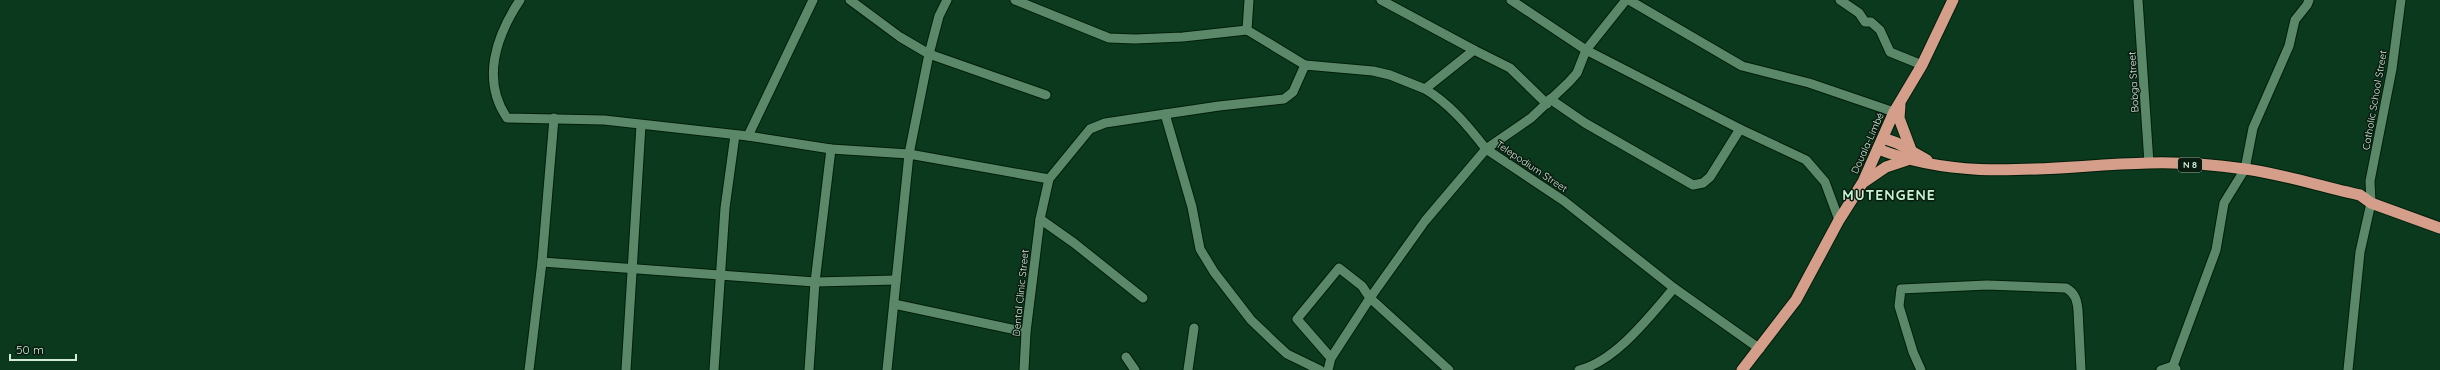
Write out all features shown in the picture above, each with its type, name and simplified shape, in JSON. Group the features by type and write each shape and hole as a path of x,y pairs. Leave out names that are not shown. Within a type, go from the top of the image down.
{"highway":[{"name":"Douala-Limbé","path":"1742,370 1760,349 1796,300 1840,220 1863,182 1894,112 1922,65 1953,0"},
{"path":"1863,182 1886,167 1909,155 1899,118 1902,100"},
{"name":"N 8","path":"1883,138 1909,155"},
{"name":"N 8","path":"1878,149 1909,155 1931,163 1990,170 2032,171 2149,162 2245,169 2360,195 2371,203 2440,228"}],"street":[{"path":"520,0 505,21 498,39 493,91 497,105 507,118 604,120 748,136 831,149 909,154 1049,179 1090,129 1105,123 1219,106 1284,99 1293,92 1306,65"},
{"path":"748,136 813,0"},
{"path":"850,0 900,37 929,54 1046,95"},
{"path":"887,370 909,154 929,54 939,16 947,0"},
{"path":"1015,0 1109,38 1135,39 1183,37 1247,30 1306,65 1373,71 1390,75 1425,89 1439,97 1456,113 1486,149 1425,221 1370,298 1331,358 1328,370"},
{"path":"1247,30 1249,0"},
{"path":"1381,0 1510,68 1549,101 1693,185 1703,183 1710,177 1740,129"},
{"path":"1510,0 1586,50 1740,129 1806,160 1825,182 1840,220"},
{"name":"Telepodium Street","path":"1626,0 1586,50 1577,73 1549,101 1486,149 1564,201 1674,288 1760,349"},
{"path":"1630,0 1742,66 1816,85 1894,112"},
{"path":"1840,0 1859,12 1866,22 1871,22 1880,30 1890,52 1922,65"},
{"name":"Bobga Street","path":"2138,0 2149,162"},
{"path":"2161,370 2175,368 2216,250 2224,203 2245,169 2254,128 2289,46 2295,20 2307,5 2309,0"},
{"name":"Catholic School Street","path":"2348,370 2360,252 2371,203 2370,182 2392,69 2401,0"},
{"path":"1425,89 1474,50"},
{"path":"1165,114 1192,207 1200,249 1214,272 1251,320 1287,354 1320,370"},
{"path":"529,370 542,262 554,118"},
{"path":"626,370 641,125"},
{"path":"714,370 725,208 735,135"},
{"path":"809,370 815,282 831,149"},
{"name":"Dental Clinic Street","path":"1024,370 1026,332 1040,219 1049,179"},
{"path":"1040,219 1074,242 1143,298"},
{"path":"542,262 815,282 896,280"},
{"path":"1331,358 1300,325 1297,317 1339,268 1362,286 1370,298 1449,370"},
{"path":"1921,370 1913,352 1899,306 1901,288 1987,285 2066,288 2071,291 2077,301 2081,370"},
{"path":"1579,370 1602,359 1630,337 1674,288"},
{"path":"894,304 1026,332"},
{"path":"1188,370 1194,328"},
{"path":"1126,358 1135,370"}],"district":[{"name":"MUTENGENE","path":"1889,195"}]}
